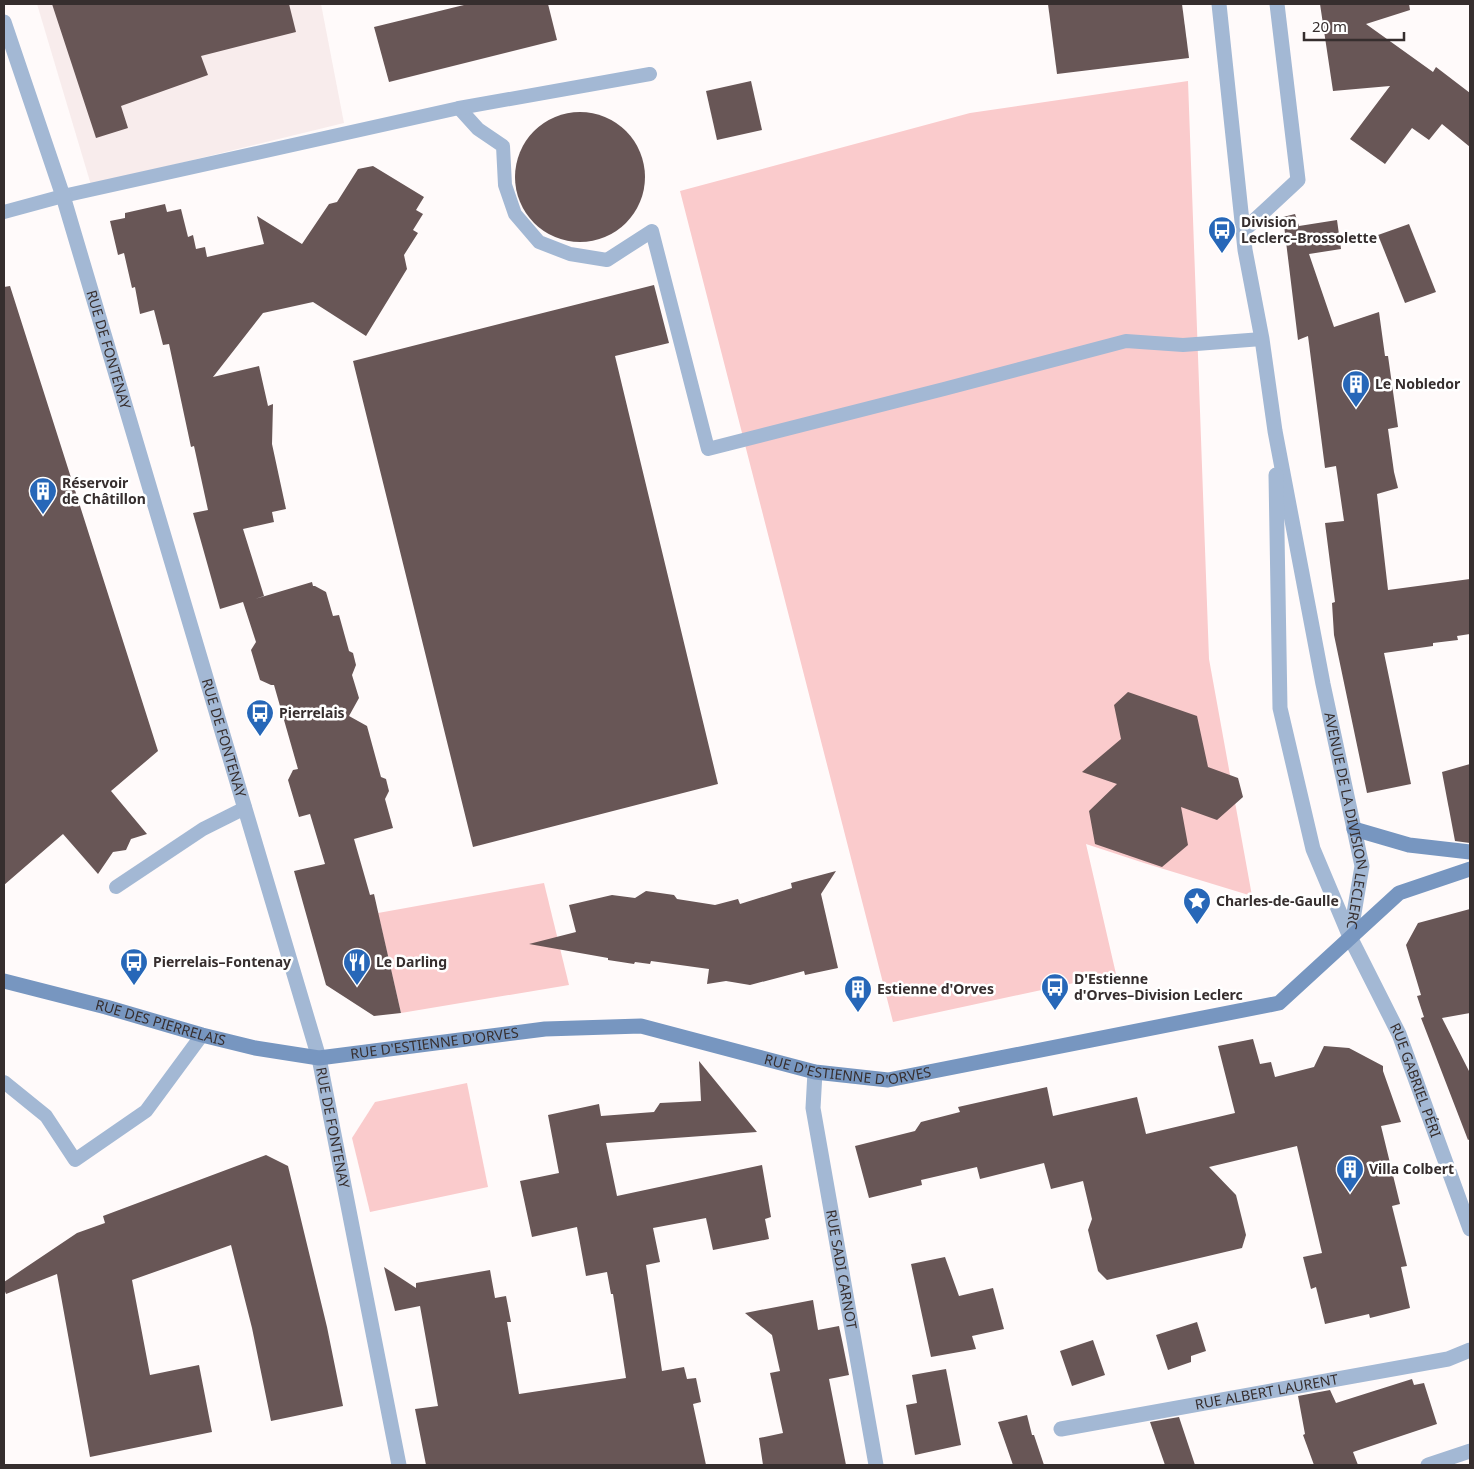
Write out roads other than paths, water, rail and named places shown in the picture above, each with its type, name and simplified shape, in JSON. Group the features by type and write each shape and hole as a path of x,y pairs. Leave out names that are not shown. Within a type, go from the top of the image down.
{"main road":[{"path":"1354,829 1409,845 1470,852"},
{"name":"RUE D'ESTIENNE D'ORVES","path":"318,1058 545,1029 641,1026 815,1072 888,1080 1279,1003 1399,892 1470,868"},
{"name":"RUE DES PIERRELAIS","path":"4,981 255,1048 318,1058"}],"street":[{"name":"AVENUE DE LA DIVISION LECLERC","path":"1219,4 1243,231 1262,339 1275,431 1323,684 1362,866 1350,937"},
{"path":"1243,231 1298,180 1277,4"},
{"name":"RUE DE FONTENAY","path":"4,22 63,196 318,1058 398,1465"},
{"name":"AVENUE DE LA DIVISION LECLERC","path":"1275,431 1280,708 1313,849 1350,937"},
{"name":"RUE GABRIEL PÉRI","path":"1350,937 1399,1034 1470,1230"},
{"name":"RUE SADI CARNOT","path":"815,1072 813,1108 876,1465"},
{"name":"RUE ALBERT LAURENT","path":"1061,1429 1448,1359 1470,1350"},
{"path":"1428,1465 1470,1451"}],"lane":[{"path":"4,212 63,196 459,108 650,74"},
{"path":"459,108 478,129 503,146 505,185 515,214 539,242 570,254 607,260 652,232 708,450 1126,341 1183,345 1262,339"},
{"path":"116,887 202,829 245,808"},
{"path":"4,1082 46,1116 75,1160 146,1111 202,1035"}],"place":[{"name":"Division Leclerc–Brossolette","path":"1222,254"},
{"name":"Le Nobledor","path":"1356,408"},
{"name":"Réservoir de Châtillon","path":"43,515"},
{"name":"Pierrelais","path":"260,737"},
{"name":"Charles-de-Gaulle","path":"1197,925"},
{"name":"Pierrelais–Fontenay","path":"134,986"},
{"name":"Le Darling","path":"357,986"},
{"name":"D'Estienne d'Orves–Division Leclerc","path":"1055,1011"},
{"name":"Estienne d'Orves","path":"858,1013"},
{"name":"Villa Colbert","path":"1350,1193"}]}
